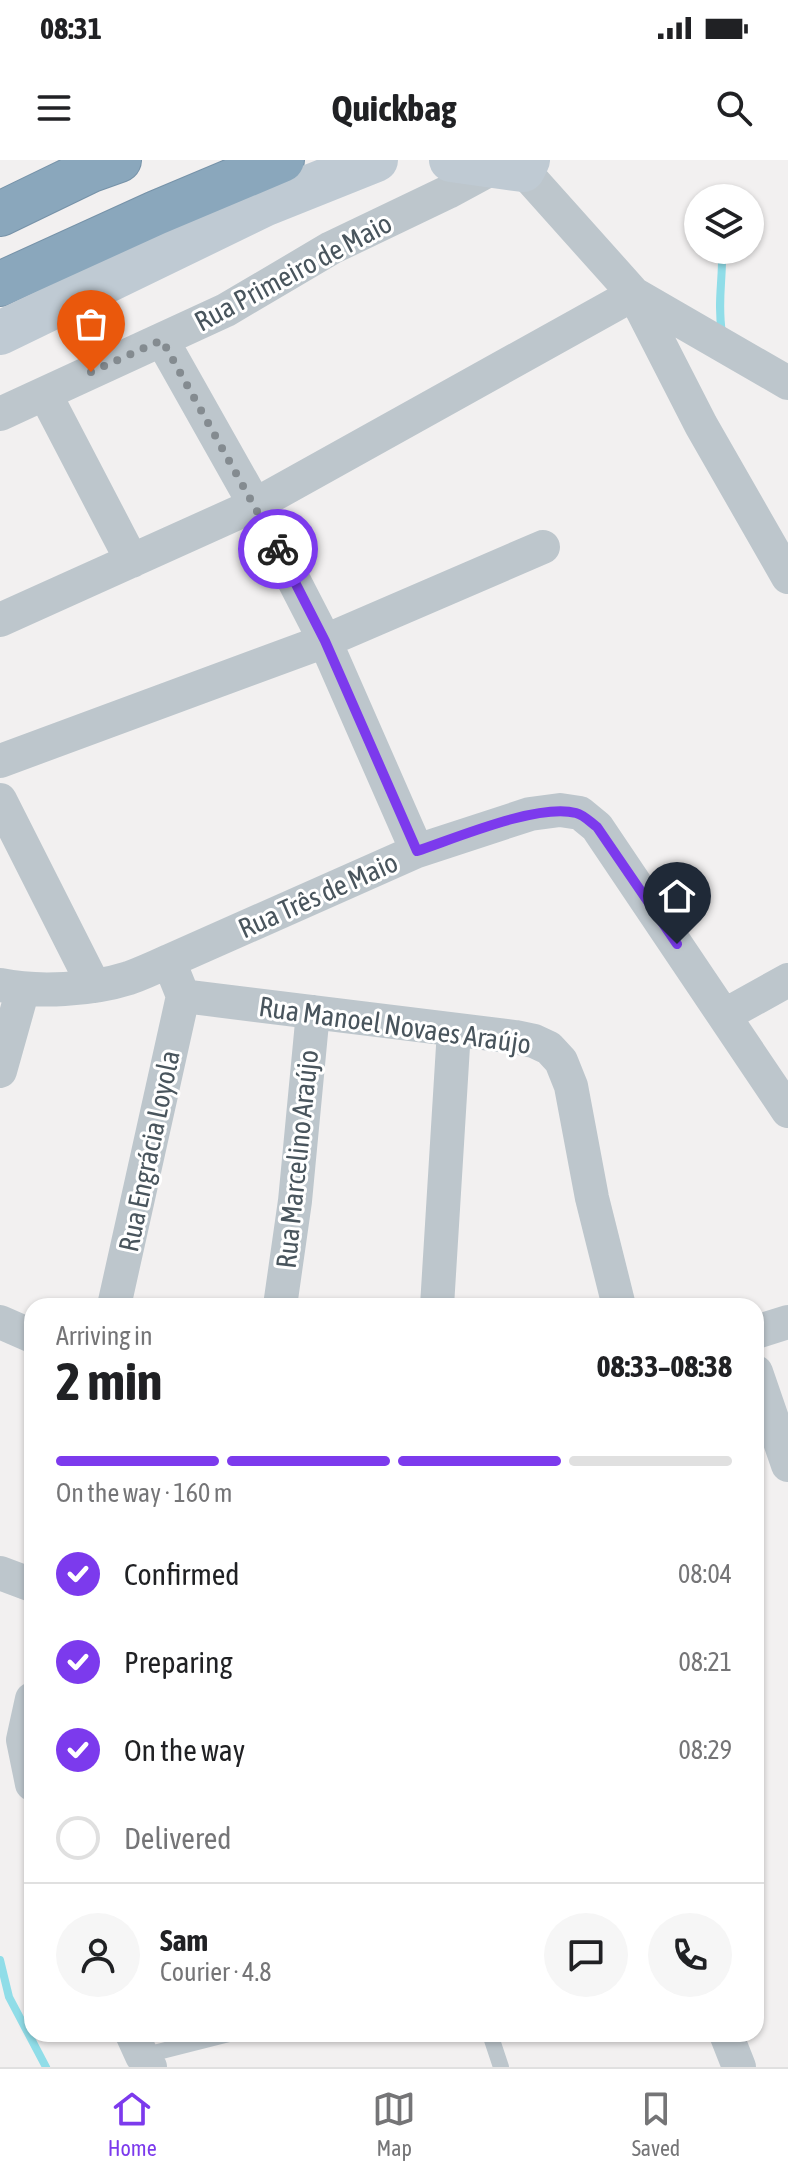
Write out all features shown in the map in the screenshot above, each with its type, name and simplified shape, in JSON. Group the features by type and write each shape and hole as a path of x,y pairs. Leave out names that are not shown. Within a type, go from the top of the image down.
{"highway":[{"path":"0,214 91,170 119,160"},
{"path":"0,284 282,160"}],"street":[{"path":"0,333 238,217 376,160"},
{"path":"451,160 516,165 634,294 701,425 788,577"},
{"name":"Rua Primeiro de Maio","path":"0,414 226,310 331,248 448,192 516,165"},
{"path":"634,294 788,383"},
{"path":"0,620 255,505 634,294"},
{"path":"162,340 255,505 325,641 417,851"},
{"path":"45,394 132,561"},
{"path":"0,761 325,641 543,547"},
{"path":"0,800 94,986"},
{"name":"Rua Três de Maio","path":"169,961 417,851 530,814 560,810 580,813 597,827 788,1111"},
{"path":"0,1071 11,987 94,986 129,978 169,961 183,996"},
{"path":"725,1015 788,980"},
{"name":"Rua Manoel Novaes Araújo","path":"183,996 534,1041 549,1048 561,1061 571,1086 592,1198 617,1298"},
{"name":"Rua Engrácia Loyola","path":"116,1298 183,996"},
{"name":"Rua Marcelino Araújo","path":"281,1298 295,1201 313,1012"},
{"path":"437,1298 454,1030"},
{"path":"0,1322 24,1332"},
{"path":"764,1330 788,1322"},
{"path":"764,1395 788,1465"},
{"path":"0,1573 24,1582"},
{"path":"729,2042 739,2067"}],"lane":[{"path":"141,2052 190,2042"},
{"path":"493,2042 501,2067"}],"waterway":[{"path":"722,264 722,333"},
{"path":"0,1960 9,1997 24,2025"},
{"path":"33,2042 46,2067"}],"way so far":[{"path":"91,372 162,340 278,549"}],"route":[{"path":"278,549 325,641 417,851 530,814 560,810 580,813 597,827 677,944"}]}
